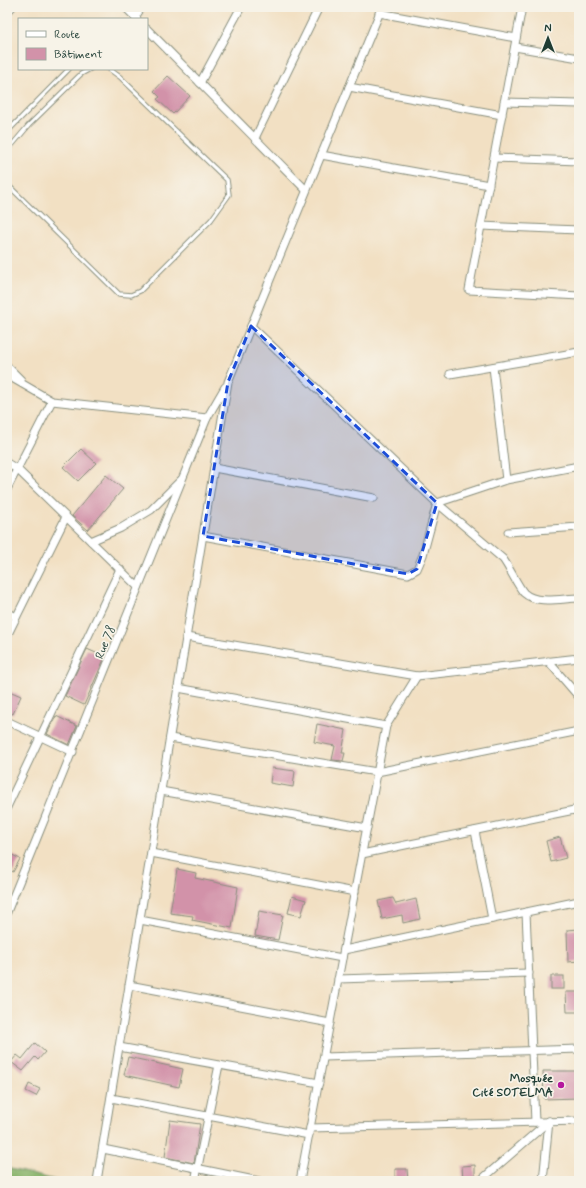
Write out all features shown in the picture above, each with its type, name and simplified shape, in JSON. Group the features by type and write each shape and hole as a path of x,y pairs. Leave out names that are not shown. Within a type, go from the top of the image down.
{"street":[{"path":"7,12 12,7"},
{"path":"125,7 136,18 142,7"},
{"path":"200,83 241,7"},
{"path":"255,138 319,7"},
{"path":"522,7 469,290 579,296"},
{"path":"98,1181 228,382 381,10 516,38"},
{"path":"148,30 306,190"},
{"path":"515,47 579,58"},
{"path":"349,87 502,114"},
{"path":"504,102 579,104"},
{"path":"321,155 489,185"},
{"path":"494,158 579,161"},
{"path":"481,226 579,230"},
{"path":"250,326 438,503 503,559 511,570 523,593 531,598 540,600 579,598"},
{"path":"450,374 579,352"},
{"path":"7,366 28,387"},
{"path":"493,366 506,480"},
{"path":"7,375 52,401 207,418"},
{"name":"Rue 78","path":"7,912 207,418 228,382"},
{"path":"7,489 52,401"},
{"path":"7,463 17,469 138,587"},
{"path":"438,503 506,480 579,466"},
{"path":"214,468 374,498"},
{"path":"91,541 121,528 150,510 183,478"},
{"path":"203,536 408,574 417,570 423,555 438,503"},
{"path":"7,636 66,517"},
{"path":"508,532 579,527"},
{"path":"7,807 120,569"},
{"path":"7,612 16,617"},
{"path":"186,636 417,676 579,658"},
{"path":"548,661 579,697"},
{"path":"300,1181 386,726 417,676"},
{"path":"178,688 386,726"},
{"path":"7,721 73,752"},
{"path":"170,738 377,772 579,731"},
{"path":"161,791 367,828"},
{"path":"362,854 579,810"},
{"path":"475,831 492,919"},
{"path":"151,853 355,892"},
{"path":"344,950 579,901"},
{"path":"526,912 535,1122"},
{"path":"140,920 342,958"},
{"path":"338,978 528,973"},
{"path":"129,985 330,1023"},
{"path":"119,1046 319,1083"},
{"path":"324,1057 579,1049"},
{"path":"195,1181 219,1065"},
{"path":"111,1098 209,1116 310,1131 579,1121"},
{"path":"480,1181 549,1121"},
{"path":"542,1181 549,1121"},
{"path":"103,1149 259,1181"}],"lane":[{"path":"7,132 68,70"},
{"path":"7,151 30,125 81,74 88,70"},
{"path":"7,184 119,294 131,295 140,292 211,220 229,195 227,180 120,77 110,70"}],"highlighted area":[{"path":"251,326 437,503 417,569 408,574 203,536 228,382"}],"green space":[{"path":"7,1168 59,1181 7,1181"}],"building":[{"path":"168,76 190,96 173,114 157,99 160,97 154,91"},
{"path":"81,449 96,463 78,481 63,467"},
{"path":"106,475 123,489 88,530 72,516"},
{"path":"87,649 105,657 84,705 65,696"},
{"path":"7,690 21,696 13,714 7,712"},
{"path":"56,716 77,726 69,745 47,734"},
{"path":"317,724 346,730 342,753 345,753 343,761 332,760 335,746 314,742"},
{"path":"272,768 295,771 293,787 270,783"},
{"path":"560,837 566,858 551,862 546,841"},
{"path":"7,852 20,859 13,872 7,869"},
{"path":"177,869 196,873 195,878 238,887 232,928 192,920 193,916 170,913"},
{"path":"292,896 306,900 301,916 288,913"},
{"path":"393,898 396,904 416,899 420,919 403,923 402,915 382,919 378,901"},
{"path":"259,911 283,915 278,940 255,936"},
{"path":"579,929 579,961 568,962 567,930"},
{"path":"551,976 564,976 564,989 551,989"},
{"path":"566,992 579,992 579,1012 567,1012"},
{"path":"35,1043 45,1052 38,1060 35,1057 23,1071 11,1062 17,1055 22,1059"},
{"path":"128,1057 183,1069 179,1087 124,1075"},
{"name":"Mosquée Cité SOTELMA","path":"543,1071 579,1071 579,1098 544,1099"},
{"path":"29,1084 40,1089 36,1096 26,1091"},
{"path":"170,1120 200,1124 194,1163 165,1157"},
{"path":"475,1165 475,1181 463,1181 462,1166"},
{"path":"395,1169 407,1169 408,1181 395,1181"}],"place":[{"name":"Mosquée Cité SOTELMA","path":"561,1085"}]}
